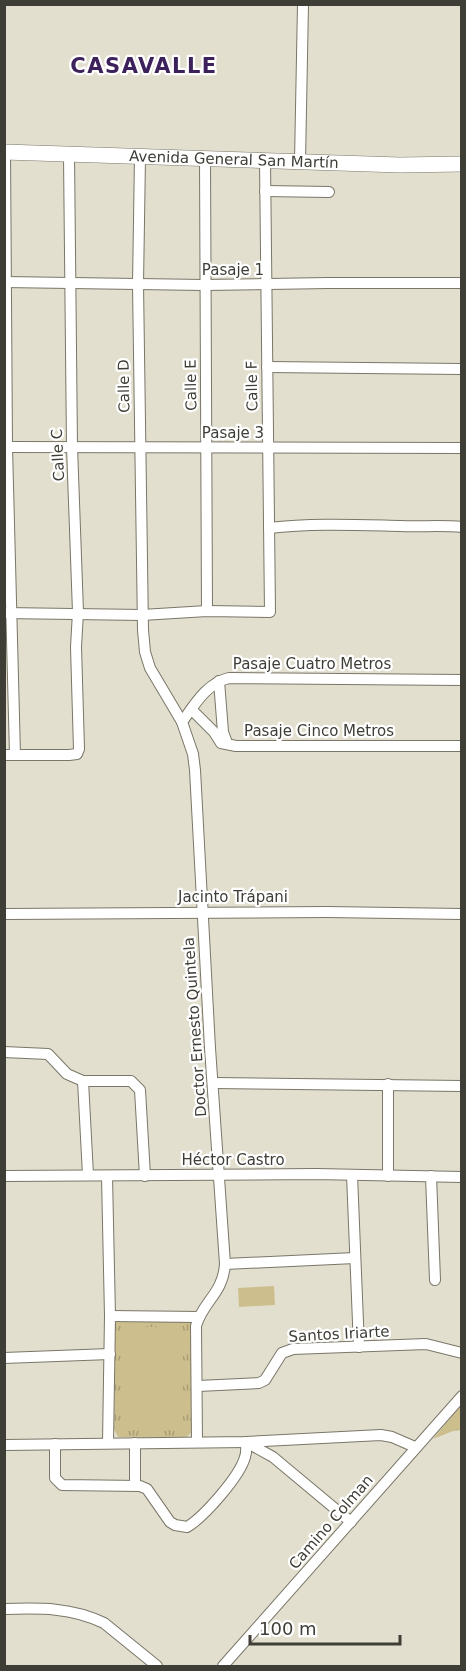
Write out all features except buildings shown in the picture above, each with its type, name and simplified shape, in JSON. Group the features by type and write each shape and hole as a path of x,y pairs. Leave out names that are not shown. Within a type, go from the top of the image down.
{"main road":[{"name":"Avenida General San Martín","path":"5,152 140,158 462,164"}],"street":[{"path":"300,161 303,4"},
{"path":"5,152 10,755"},
{"name":"Calle C","path":"10,755 76,754 80,744 72,447 69,155"},
{"name":"Calle D","path":"140,158 138,284 142,615"},
{"name":"Calle E","path":"205,159 207,611"},
{"name":"Calle F","path":"207,611 270,612 265,161"},
{"path":"265,190 328,192"},
{"name":"Pasaje 1","path":"5,282 204,285 328,282 462,283"},
{"path":"267,366 462,369"},
{"name":"Pasaje 3","path":"6,447 462,448"},
{"path":"269,528 343,525 462,527"},
{"path":"8,613 78,612 142,615 207,611"},
{"name":"Doctor Ernesto Quintela","path":"142,615 145,652 150,668 183,722 193,754 195,770 225,1264 220,1287 199,1317"},
{"name":"Pasaje Cuatro Metros","path":"183,722 206,690 219,681 229,678 462,680"},
{"path":"219,681 223,732 227,744"},
{"name":"Pasaje Cinco Metros","path":"192,710 214,732 221,743 236,746 462,746"},
{"name":"Jacinto Trápani","path":"4,914 204,912 462,914"},
{"path":"4,1052 48,1054 63,1070 83,1082 131,1081 136,1084 140,1090 145,1176"},
{"path":"83,1082 88,1175"},
{"path":"213,1083 462,1086"},
{"path":"387,1084 388,1176"},
{"path":"352,1175 359,1347"},
{"name":"Héctor Castro","path":"4,1176 462,1177"},
{"path":"107,1176 110,1316 108,1443"},
{"path":"431,1176 435,1280"},
{"path":"225,1264 355,1258"},
{"path":"110,1316 199,1317 196,1332 197,1442"},
{"name":"Santos Iriarte","path":"198,1386 259,1383 265,1380 286,1350 426,1344 462,1353"},
{"path":"4,1358 110,1354"},
{"name":"Camino Colman","path":"223,1666 462,1396"},
{"path":"4,1445 246,1442 381,1435 415,1447"},
{"path":"55,1444 55,1478 62,1485 135,1485 147,1489 170,1522 187,1527 208,1509 232,1479 246,1456 246,1442"},
{"path":"246,1442 273,1457 351,1522"},
{"path":"135,1443 135,1485"},
{"path":"4,1609 65,1610 96,1619 157,1666"}],"green space":[{"path":"274,1286 275,1305 239,1307 238,1288"},
{"path":"190,1320 192,1323 191,1433 185,1438 118,1437 114,1429 115,1323 119,1321"},
{"path":"123,1327 183,1327 183,1430 124,1430"},
{"path":"461,1405 461,1430 433,1439"}],"district":[{"name":"CASAVALLE","path":"144,66"}]}
